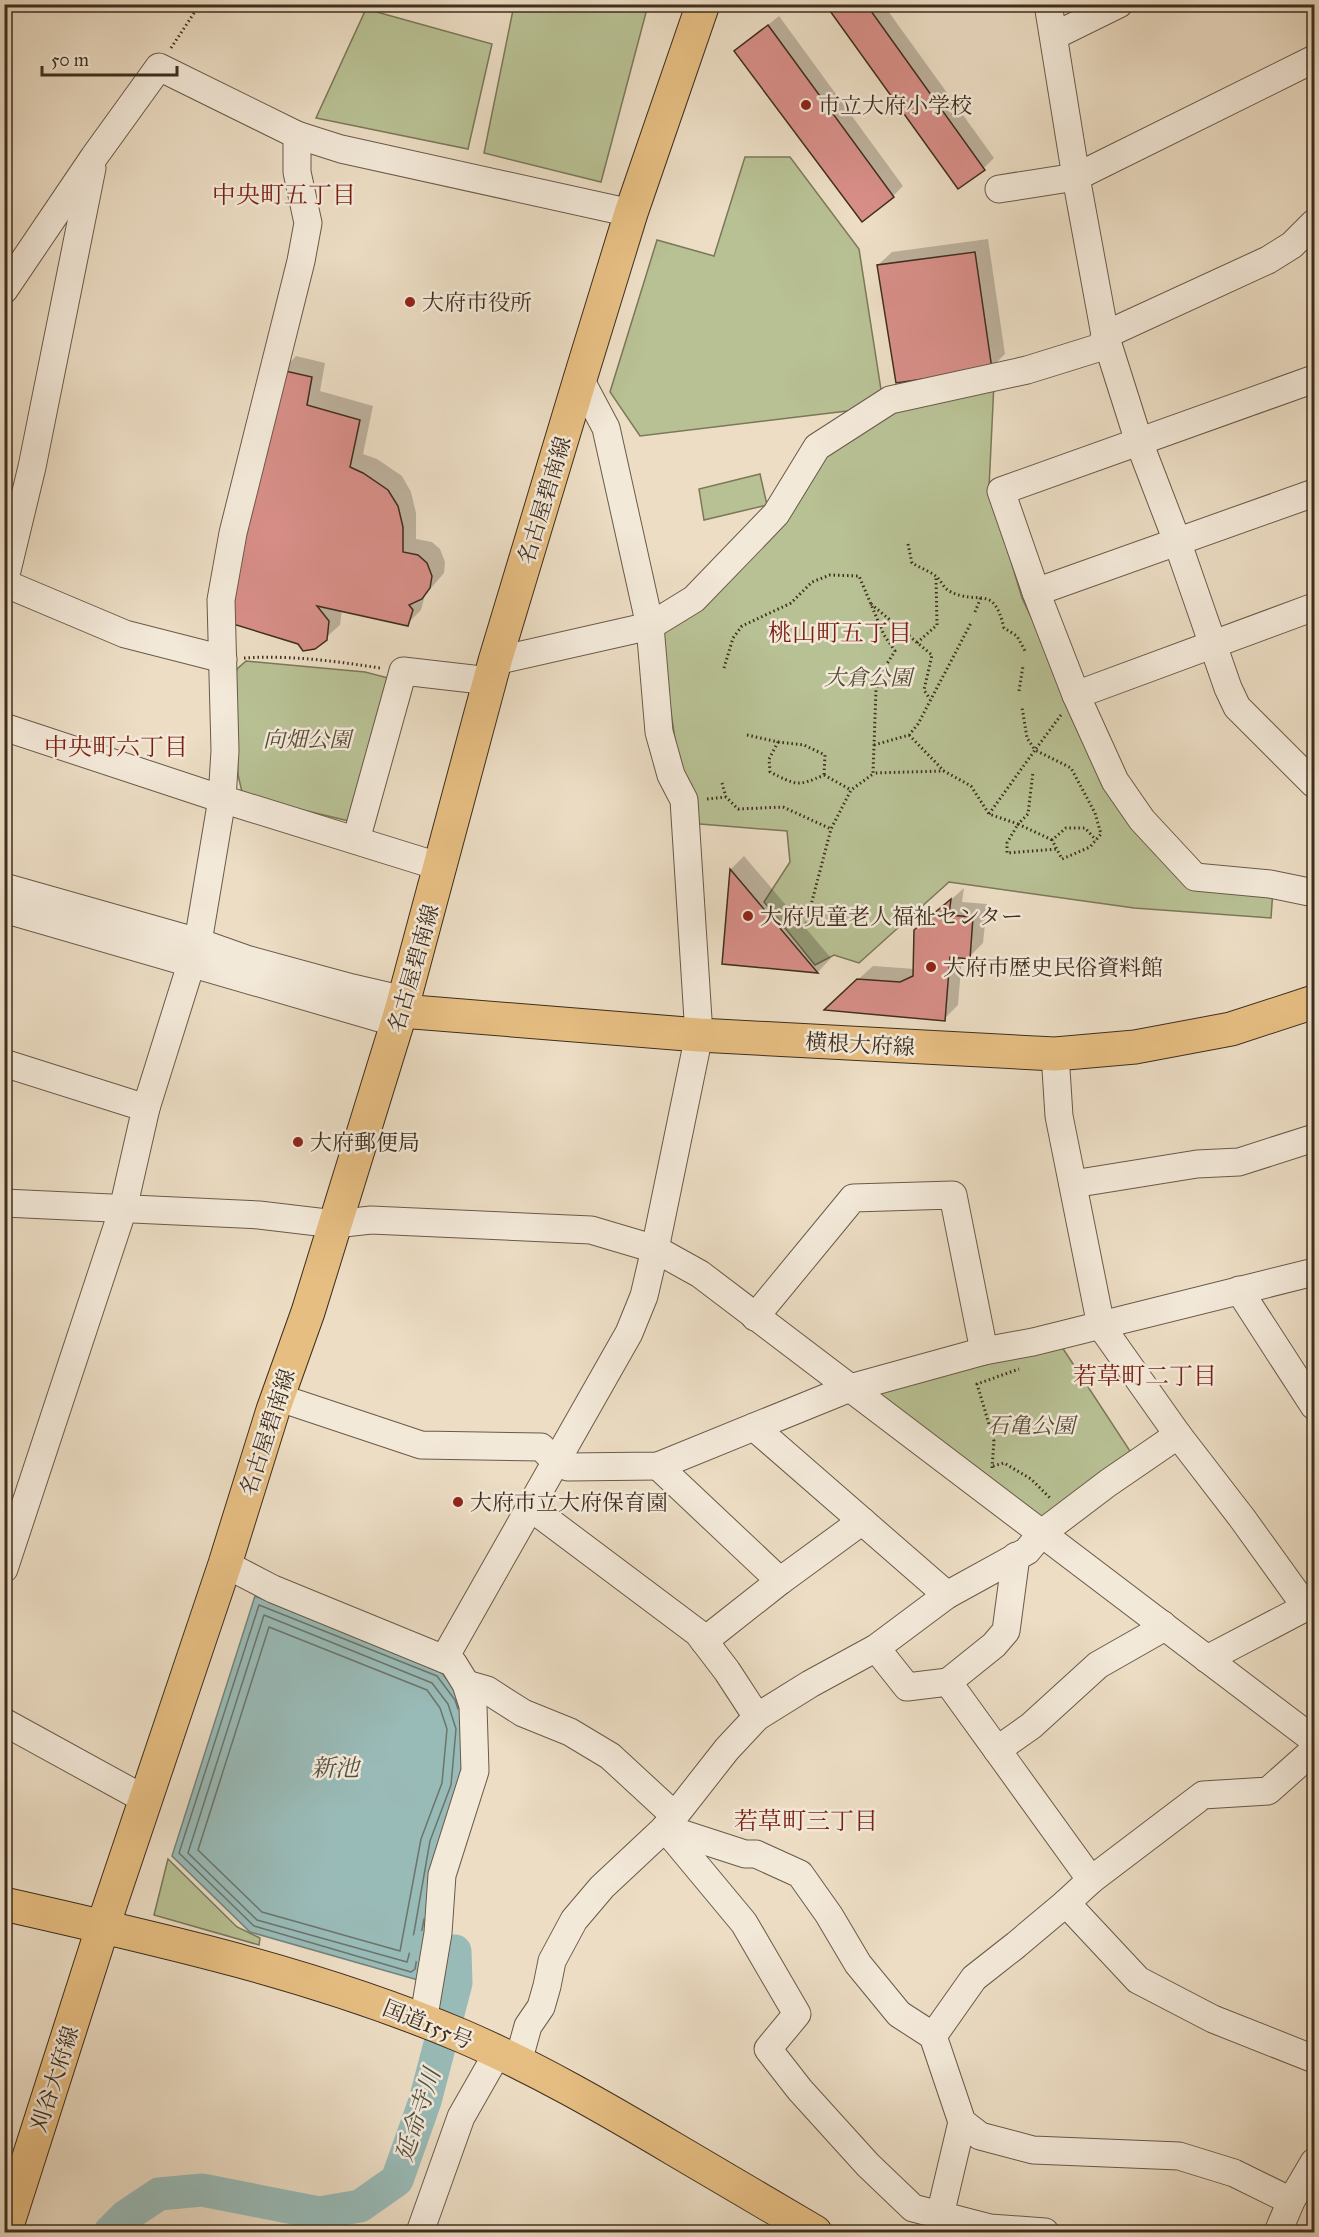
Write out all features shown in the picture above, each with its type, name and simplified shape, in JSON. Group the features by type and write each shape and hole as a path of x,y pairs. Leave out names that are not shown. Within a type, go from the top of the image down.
{"main road":[{"name":"名古屋碧南線","path":"103,1926 225,1564 277,1397 308,1312 401,1011 493,671 580,380 631,213 703,4"},
{"name":"横根大府線","path":"401,1011 699,1035 1054,1054 1135,1047 1231,1029 1314,1002"},
{"name":"国道155号","path":"4,1904 103,1926 275,1970 375,2003 459,2035 508,2057 603,2107 815,2232"},
{"name":"刈谷大府線","path":"5,2232 103,1926"}],"street":[{"path":"1048,4 1076,177 1106,335 1139,442 1177,541 1228,688 1238,707 1311,773"},
{"path":"1054,36 1119,4"},
{"path":"999,189 1076,177 1314,59"},
{"path":"4,290 94,157 159,67 297,135 341,148 631,213"},
{"path":"4,1569 123,1209 146,1108 195,953 222,799 225,751 221,600 233,533 301,261 308,222 297,172 297,135"},
{"path":"94,157 32,467 5,583 124,634 223,659"},
{"path":"356,840 403,671 493,671 650,626 694,599 776,514 817,447 881,405 890,400 1027,370 1101,347 1106,335 1268,260 1292,245 1314,223"},
{"path":"1314,379 1001,491 1036,592 1069,704 1115,781 1142,820 1195,877 1270,884 1314,893"},
{"path":"444,1659 629,1333 644,1296 699,1035 684,800 671,775 659,732 650,626 606,428 580,380"},
{"path":"1036,592 1314,493"},
{"path":"1069,704 1213,643 1314,607"},
{"path":"4,727 222,799 441,867"},
{"path":"4,887 195,953"},
{"path":"4,909 195,953 246,959 352,988 401,1011"},
{"path":"1054,1054 1059,1116 1101,1326 1178,1435 1310,1605 1207,1659"},
{"path":"4,1063 146,1108"},
{"path":"1073,1184 1197,1164 1239,1162 1314,1140"},
{"path":"755,1317 853,1198 953,1195 984,1351"},
{"path":"4,1203 259,1215 335,1224 371,1220 591,1230 655,1249 700,1274 850,1388 987,1476 1042,1533 1314,1740"},
{"path":"277,1397 421,1445 541,1448 556,1462 568,1467 658,1466 850,1388 984,1351 1101,1326 1314,1272"},
{"path":"1239,1290 1314,1406"},
{"path":"754,1427 947,1595"},
{"path":"420,2232 461,2117 508,2057 541,2007 552,1961 574,1920 602,1887 670,1822 727,1749 757,1718 810,1684 876,1647 947,1595 1027,1551 1042,1533 1108,1483 1178,1435"},
{"path":"658,1466 780,1581"},
{"path":"530,1507 672,1613 704,1641 727,1671 757,1718"},
{"path":"704,1641 780,1581 862,1521"},
{"path":"876,1647 907,1687 948,1682 994,1645 1006,1631 1016,1556"},
{"path":"225,1564 273,1589 453,1663 466,1684 473,1706 475,1771 442,1875 437,1944 424,2022"},
{"path":"997,1750 1031,1726 1098,1665 1156,1632 1162,1624"},
{"path":"948,1682 1091,1880"},
{"path":"466,1684 488,1690 523,1713 570,1732 610,1756 670,1822 744,1923 797,2014 768,2049 800,2090 868,2165 913,2208 939,2224 1045,2232"},
{"path":"4,1722 146,1800"},
{"path":"933,2036 974,1978 1016,1946 1091,1880 1203,1795 1268,1791 1314,1750"},
{"path":"670,1822 745,1854 756,1854 800,1874 829,1914 865,1972 899,2014 933,2036 962,2122 939,2224"},
{"path":"1066,1903 1138,1980 1214,2019 1314,2059"},
{"path":"962,2122 980,2136 1033,2150 1179,2156 1234,2173 1291,2201"},
{"path":"1278,2232 1291,2201 1314,2162"}],"path":[{"path":"159,67 200,4"},
{"path":"908,544 912,563 936,576 948,590 964,596 993,600 1001,612 1004,628 1017,636 1025,651"},
{"path":"724,668 733,638 742,626 791,603 813,582 830,575 859,576 884,635 895,651 883,670 876,690 873,773"},
{"path":"917,643 937,625 936,576"},
{"path":"975,612 981,597"},
{"path":"869,603 932,655 924,690 930,700"},
{"path":"874,745 909,735 918,724 971,623"},
{"path":"223,659 273,656 339,661 403,671"},
{"path":"1019,692 1023,666"},
{"path":"989,814 1069,704"},
{"path":"909,735 944,771 971,786 989,814 1018,824 1052,840 1062,859 1090,847 1101,834 1095,813 1071,768 1035,750 1027,738 1022,707"},
{"path":"747,735 804,745 825,755 824,775"},
{"path":"778,742 769,759 770,772 793,783 803,784 824,775"},
{"path":"806,924 831,829 851,790 873,773 944,771"},
{"path":"1033,772 1028,814 1018,824 1007,843 1007,853 1057,849"},
{"path":"824,775 851,790"},
{"path":"722,783 726,797 738,809 783,807 831,829"},
{"path":"1052,840 1066,828 1085,828 1096,840"},
{"path":"987,1476 994,1441 977,1384 1028,1366"},
{"path":"987,1476 1004,1463 1031,1479 1053,1501"}],"green space":[{"path":"514,5 648,5 601,182 484,153"},
{"path":"366,9 492,44 468,149 316,118"},
{"path":"745,157 790,157 859,249 882,396 872,408 640,436 610,392 657,240 714,256"},
{"name":"大倉公園","path":"994,383 989,488 1022,598 1073,706 1175,860 1191,890 1273,890 1271,918 1134,908 949,882 859,963 834,955 815,965 764,902 790,862 787,831 688,823 659,635 820,451 892,405"},
{"path":"760,474 767,505 704,520 699,489"},
{"name":"向畑公園","path":"246,661 365,672 396,680 353,822 257,799 242,792 238,775 234,680 237,669"},
{"name":"石亀公園","path":"1060,1344 1132,1454 1046,1524 879,1399 882,1392"},
{"path":"168,1859 237,1927 260,1938 259,1945 154,1915"}],"water":[{"name":"新池","path":"255,1596 441,1672 461,1697 470,1727 418,1980 250,1932 172,1856"}],"building":[{"path":"825,4 866,4 985,170 958,189"},
{"path":"768,25 894,197 862,222 734,51"},
{"path":"975,252 992,369 896,383 877,265"},
{"path":"281,370 312,377 307,405 360,420 350,467 388,490 398,506 403,527 403,552 418,555 427,563 432,576 430,588 422,599 409,605 413,610 408,626 317,606 329,621 327,640 315,649 303,651 298,644 233,624 232,578"},
{"name":"大府児童老人福祉センター","path":"730,869 818,973 722,964"},
{"name":"大府市歴史民俗資料館","path":"951,899 949,915 973,917 970,959 950,957 945,1021 824,1010 857,979 900,982 913,976 914,930"}],"waterway":[{"name":"延命寺川","path":"110,2232 126,2216 159,2194 202,2190 319,2213 360,2206 397,2180 425,2101 456,1983 455,1951 425,1947"}],"place":[{"name":"市立大府小学校","path":"806,105"},
{"name":"大府市役所","path":"410,302"},
{"name":"大府児童老人福祉センター","path":"748,916"},
{"name":"大府市歴史民俗資料館","path":"931,967"},
{"name":"大府郵便局","path":"298,1142"},
{"name":"大府市立大府保育園","path":"458,1502"}],"district":[{"name":"中央町五丁目","path":"284,195"},
{"name":"桃山町五丁目","path":"840,633"},
{"name":"中央町六丁目","path":"116,747"},
{"name":"若草町二丁目","path":"1145,1376"},
{"name":"若草町三丁目","path":"806,1821"}]}
